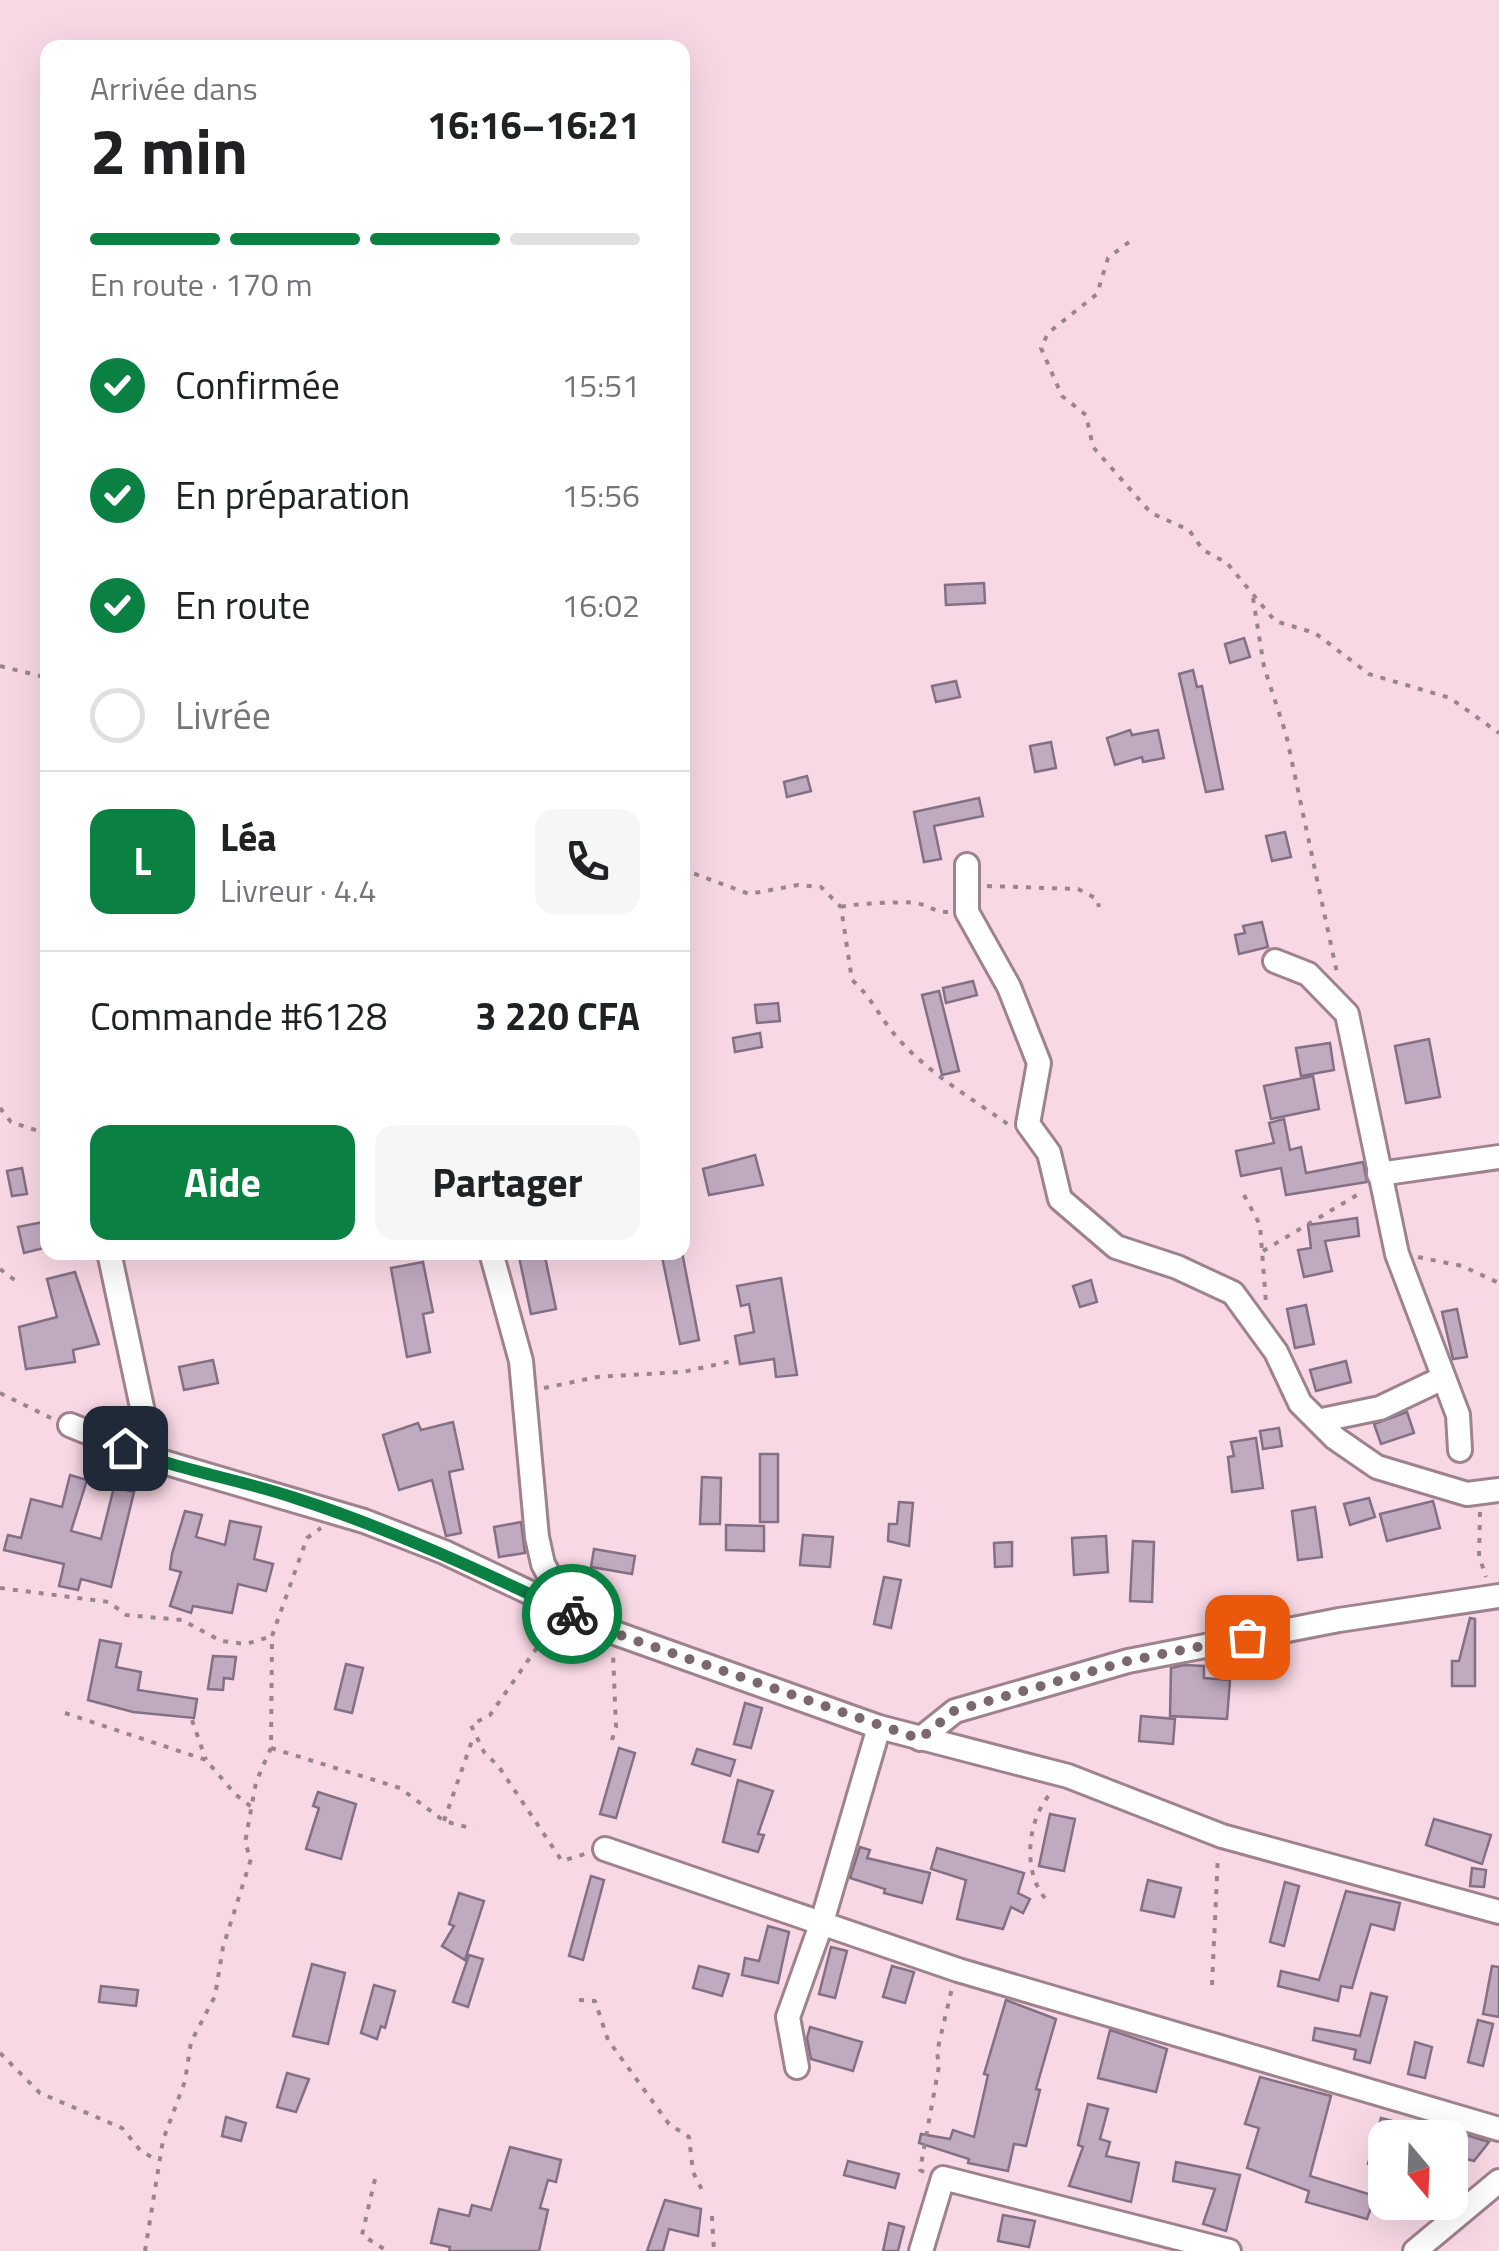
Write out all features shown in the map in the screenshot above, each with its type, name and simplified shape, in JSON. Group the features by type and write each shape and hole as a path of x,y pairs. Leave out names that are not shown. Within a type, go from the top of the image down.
{"street":[{"path":"967,874 968,912 1010,987 1039,1064 1028,1124 1049,1154 1060,1199 1116,1247 1233,1292 1276,1352 1300,1402 1322,1420 1335,1438 1377,1467 1488,1491"},
{"path":"1275,962 1308,974 1347,1014 1396,1254 1458,1415 1460,1450"},
{"path":"1379,1174 1499,1157"},
{"path":"112,1260 153,1460"},
{"path":"493,1260 520,1361 522,1410 543,1564 570,1612"},
{"path":"1322,1420 1380,1408 1443,1378"},
{"path":"70,1426 153,1460 364,1521 444,1552 614,1633 879,1727 1068,1776 1222,1836 1499,1912"},
{"path":"920,1739 954,1711 1128,1661 1492,1597"},
{"path":"797,2066 788,2017 822,1922 879,1727"},
{"path":"605,1849 958,1970 1499,2129"},
{"path":"921,2251 943,2178 1230,2251"},
{"path":"1415,2251 1499,2181"}],"path":[{"path":"1128,242 1108,258 1097,294 1048,333 1041,348 1050,377 1062,396 1086,416 1093,447 1151,514 1189,530 1203,550 1227,563 1252,598 1275,621 1315,633 1370,674 1450,698 1499,733"},
{"path":"1252,598 1264,666 1290,749 1338,978"},
{"path":"0,666 40,676"},
{"path":"690,871 749,894 798,885 820,887 841,907 852,980 872,997 892,1031 1019,1137"},
{"path":"967,874 1078,889 1098,898 1098,906"},
{"path":"841,907 850,902 877,906 916,902 936,912 968,912"},
{"path":"0,1108 2,1116 40,1131"},
{"path":"1264,1251 1350,1202 1379,1174"},
{"path":"1244,1196 1260,1225 1267,1306"},
{"path":"1396,1254 1462,1266 1499,1282"},
{"path":"0,1269 16,1281"},
{"path":"522,1410 538,1390 556,1383 682,1372 732,1360"},
{"path":"0,1393 70,1426"},
{"path":"1488,1491 1492,1597"},
{"path":"145,2251 158,2161 184,2082 186,2055 215,1996 223,1947 251,1859 245,1843 256,1782 270,1748 272,1636 308,1538 331,1520"},
{"path":"0,1588 108,1602 126,1615 182,1620 221,1641 246,1644 272,1636"},
{"path":"578,1638 563,1637 536,1650 490,1715 471,1726 562,1861 605,1849"},
{"path":"612,1740 616,1727 613,1650"},
{"path":"65,1713 206,1760"},
{"path":"192,1720 206,1760 236,1795 254,1808"},
{"path":"444,1821 474,1734"},
{"path":"270,1748 400,1788 444,1821 474,1829"},
{"path":"1045,1898 1030,1874 1036,1817 1044,1800 1068,1776"},
{"path":"1212,1985 1213,1894 1222,1836"},
{"path":"943,2178 920,2170 939,2066 937,2052 958,1970"},
{"path":"579,2000 595,2000 608,2040 669,2124 689,2136 693,2172 702,2190"},
{"path":"0,2053 40,2093 122,2128 140,2150 158,2161"},
{"path":"374,2179 362,2234 387,2251"},
{"path":"712,2216 714,2251"}],"building":[{"path":"984,583 985,603 946,605 945,585"},
{"path":"1244,638 1250,657 1230,663 1225,644"},
{"path":"1193,670 1197,687 1202,686 1223,789 1206,792 1179,674"},
{"path":"956,681 960,697 936,702 932,686"},
{"path":"1130,730 1132,735 1158,730 1164,758 1143,762 1142,757 1115,765 1107,738"},
{"path":"1051,742 1056,768 1035,772 1030,746"},
{"path":"807,776 811,791 787,797 784,782"},
{"path":"979,798 983,816 934,826 941,859 924,862 914,812"},
{"path":"1285,832 1291,857 1272,861 1266,836"},
{"path":"1262,922 1268,947 1239,954 1235,935 1245,933 1243,926"},
{"path":"973,981 977,995 946,1003 943,988"},
{"path":"939,991 959,1071 942,1075 922,995"},
{"path":"778,1003 780,1021 757,1023 755,1005"},
{"path":"760,1033 762,1047 735,1052 733,1038"},
{"path":"1429,1039 1440,1097 1406,1103 1395,1046"},
{"path":"1330,1043 1334,1070 1301,1076 1296,1048"},
{"path":"1313,1076 1319,1109 1271,1119 1264,1086"},
{"path":"1284,1119 1290,1150 1301,1147 1306,1173 1363,1162 1367,1182 1286,1195 1281,1168 1241,1176 1236,1151 1274,1143 1269,1123"},
{"path":"755,1155 763,1185 709,1195 703,1169"},
{"path":"22,1168 27,1194 12,1196 7,1171"},
{"path":"1357,1218 1359,1236 1325,1241 1332,1271 1304,1277 1298,1250 1311,1248 1308,1225"},
{"path":"40,1223 40,1249 24,1253 18,1227"},
{"path":"520,1260 546,1260 556,1309 531,1314"},
{"path":"663,1260 684,1260 699,1340 680,1344"},
{"path":"423,1262 433,1312 423,1314 430,1352 407,1357 391,1268"},
{"path":"75,1272 99,1344 73,1350 75,1362 26,1369 19,1327 57,1317 47,1279"},
{"path":"781,1278 797,1375 776,1377 774,1359 740,1364 735,1336 754,1332 749,1304 741,1306 737,1286"},
{"path":"1091,1280 1097,1302 1080,1307 1073,1286"},
{"path":"1306,1305 1314,1344 1295,1348 1287,1309"},
{"path":"1457,1309 1467,1357 1453,1359 1442,1312"},
{"path":"213,1360 218,1383 184,1390 179,1367"},
{"path":"1346,1361 1351,1382 1316,1391 1310,1370"},
{"path":"1407,1412 1414,1433 1381,1444 1374,1424"},
{"path":"453,1422 463,1469 449,1472 461,1533 446,1536 432,1480 399,1490 383,1435 418,1423 421,1430"},
{"path":"1279,1428 1282,1446 1263,1449 1260,1431"},
{"path":"1256,1438 1263,1488 1232,1492 1228,1457 1234,1456 1231,1442"},
{"path":"760,1454 778,1454 778,1522 760,1522"},
{"path":"70,1475 87,1480 71,1531 101,1539 114,1487 134,1492 111,1587 81,1579 78,1590 59,1586 64,1564 4,1550 8,1535 21,1538 31,1499 62,1507"},
{"path":"702,1477 721,1478 720,1524 700,1524"},
{"path":"1369,1498 1375,1517 1350,1525 1344,1504"},
{"path":"1433,1501 1440,1528 1387,1541 1380,1514"},
{"path":"899,1502 913,1503 909,1546 888,1541 889,1524 897,1524"},
{"path":"1315,1507 1322,1557 1298,1560 1292,1511"},
{"path":"185,1511 202,1515 196,1537 225,1545 230,1521 261,1527 254,1559 273,1564 266,1591 238,1584 232,1613 193,1606 191,1613 170,1606 181,1572 170,1569 172,1554"},
{"path":"521,1522 525,1553 499,1557 494,1527"},
{"path":"726,1525 764,1526 764,1551 726,1550"},
{"path":"803,1535 833,1537 830,1567 800,1565"},
{"path":"1106,1536 1108,1572 1074,1575 1072,1538"},
{"path":"1133,1541 1154,1542 1152,1602 1130,1601"},
{"path":"1012,1542 1012,1566 995,1567 994,1543"},
{"path":"594,1549 635,1556 632,1574 591,1567"},
{"path":"884,1577 901,1580 891,1628 874,1624"},
{"path":"1470,1618 1475,1619 1475,1686 1452,1686 1452,1661 1459,1661"},
{"path":"100,1640 121,1644 116,1667 141,1672 138,1690 197,1699 194,1718 133,1712 88,1700"},
{"path":"213,1656 236,1657 233,1679 224,1678 223,1690 208,1689"},
{"path":"346,1664 363,1668 352,1713 335,1709"},
{"path":"1204,1666 1204,1678 1230,1680 1227,1719 1170,1716 1171,1668"},
{"path":"745,1703 762,1708 751,1748 734,1744"},
{"path":"1141,1716 1175,1719 1173,1744 1139,1741"},
{"path":"619,1748 635,1753 616,1818 600,1814"},
{"path":"697,1749 735,1760 730,1776 692,1764"},
{"path":"738,1780 773,1791 758,1834 764,1835 758,1852 723,1842"},
{"path":"318,1792 356,1804 341,1859 306,1849 319,1808 313,1806"},
{"path":"1050,1814 1075,1819 1064,1871 1039,1866"},
{"path":"1434,1819 1491,1835 1482,1864 1426,1845"},
{"path":"860,1847 870,1850 867,1858 930,1873 922,1903 884,1893 885,1889 850,1878"},
{"path":"937,1848 1024,1873 1018,1893 1030,1899 1023,1913 1011,1907 1003,1929 957,1919 966,1880 931,1869"},
{"path":"1472,1868 1486,1870 1484,1887 1470,1886"},
{"path":"591,1876 604,1880 583,1960 569,1956"},
{"path":"1148,1880 1181,1888 1174,1917 1141,1910"},
{"path":"1285,1882 1299,1886 1284,1946 1270,1942"},
{"path":"1346,1891 1400,1903 1394,1930 1371,1924 1352,1988 1341,1986 1338,2001 1278,1986 1281,1971 1319,1980"},
{"path":"459,1893 484,1901 465,1960 442,1946 454,1926 449,1924"},
{"path":"768,1926 789,1932 778,1983 742,1975 745,1958 759,1961"},
{"path":"831,1947 847,1951 835,1998 819,1994"},
{"path":"469,1955 483,1959 468,2007 453,2002"},
{"path":"312,1964 345,1973 328,2044 293,2036"},
{"path":"699,1966 729,1974 722,1996 693,1988"},
{"path":"892,1966 914,1972 905,2003 883,1997"},
{"path":"1492,1966 1499,1967 1499,2017 1483,2014"},
{"path":"374,1985 395,1991 385,2028 381,2026 377,2039 361,2033"},
{"path":"101,1986 138,1990 136,2006 99,2002"},
{"path":"1371,1993 1387,1997 1370,2063 1354,2059 1356,2050 1313,2040 1315,2028 1360,2036"},
{"path":"1006,2000 1056,2019 1036,2089 1040,2090 1026,2146 1014,2144 1008,2171 968,2163 969,2159 919,2143 921,2134 950,2139 953,2130 974,2137 988,2075 984,2074"},
{"path":"1478,2020 1493,2024 1483,2066 1468,2062"},
{"path":"810,2027 862,2042 853,2071 811,2059 807,2038"},
{"path":"1110,2030 1167,2049 1156,2092 1098,2078"},
{"path":"1415,2042 1432,2047 1425,2078 1408,2074"},
{"path":"287,2073 309,2079 296,2112 277,2107"},
{"path":"1260,2077 1331,2096 1310,2176 1368,2194 1367,2219 1306,2202 1309,2191 1247,2168 1259,2128 1245,2124"},
{"path":"1088,2104 1108,2109 1100,2139 1110,2142 1106,2156 1139,2163 1131,2202 1069,2186 1083,2147 1078,2145"},
{"path":"226,2117 246,2123 241,2141 222,2136"},
{"path":"1468,2136 1489,2142 1474,2161 1468,2159"},
{"path":"510,2147 561,2160 556,2182 548,2180 540,2208 548,2210 539,2251 449,2251 450,2247 431,2243 439,2209 469,2216 472,2205 491,2210"},
{"path":"848,2161 899,2174 895,2188 844,2175"},
{"path":"1176,2162 1240,2175 1226,2231 1203,2224 1215,2189 1173,2181"},
{"path":"665,2200 701,2209 698,2236 669,2229 663,2251 647,2251"},
{"path":"1003,2215 1035,2221 1029,2247 998,2241"},
{"path":"889,2223 904,2227 898,2251 883,2251"}],"way so far":[{"path":"572,1614 614,1633 920,1739 954,1711 1020,1690 1128,1661 1247,1637"}],"route":[{"path":"125,1448 153,1460 289,1496 364,1521 444,1552 572,1614"}]}
